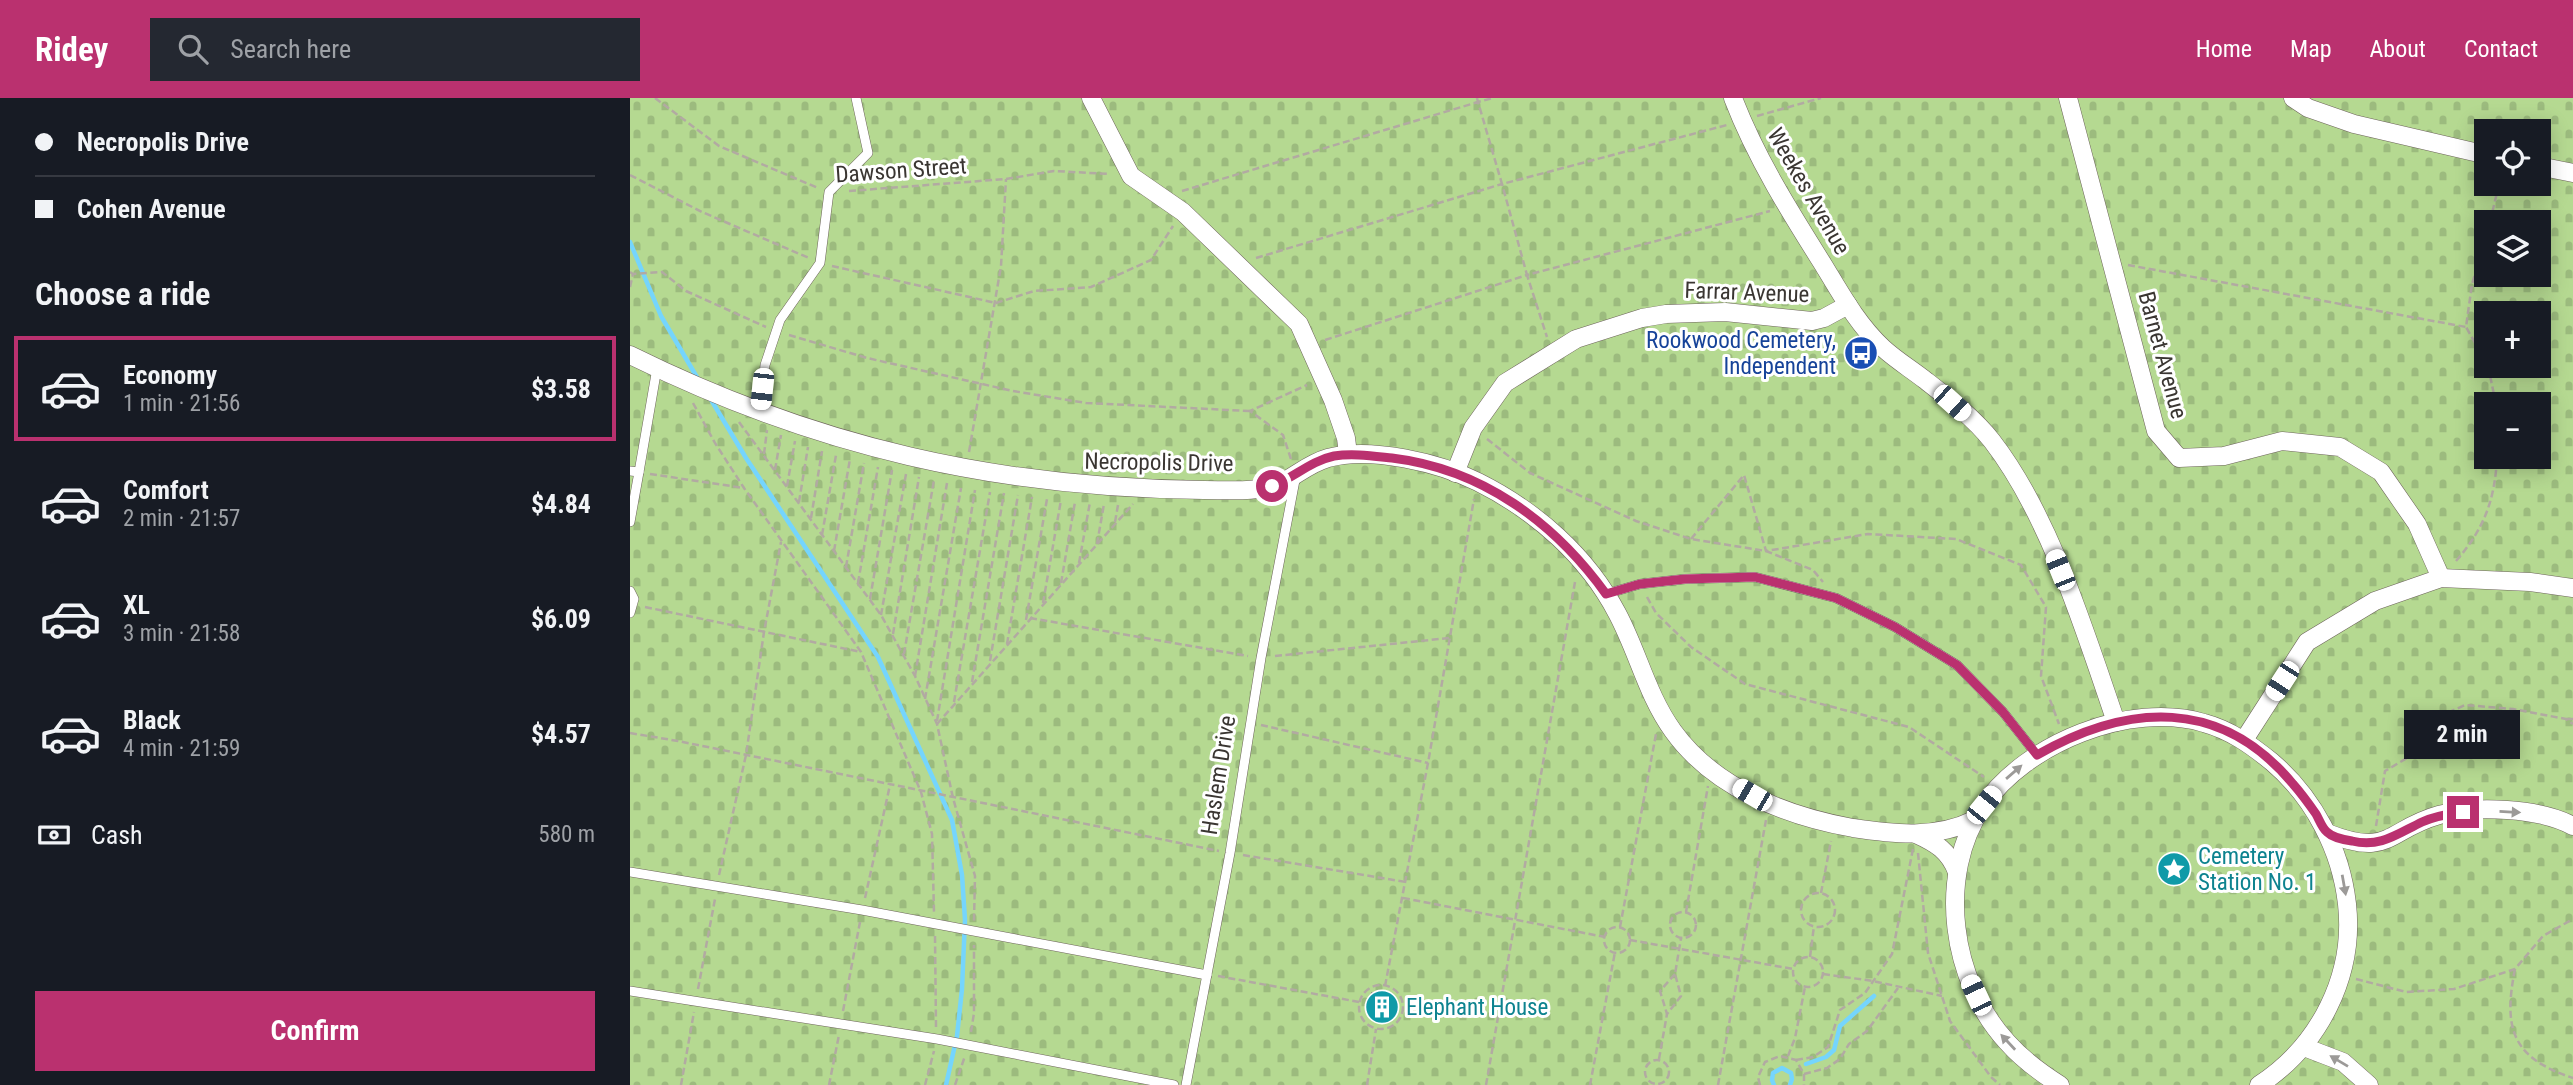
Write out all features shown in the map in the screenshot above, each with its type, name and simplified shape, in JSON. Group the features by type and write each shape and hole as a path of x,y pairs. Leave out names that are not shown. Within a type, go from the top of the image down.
{"street":[{"path":"1091,98 1131,176 1183,212 1299,324 1342,423 1348,454"},
{"name":"Weekes Avenue","path":"1733,98 1742,121 1787,206 1848,305"},
{"name":"Barnet Avenue","path":"2068,98 2156,431 2179,458 2224,456 2282,441 2340,447 2381,472 2417,524 2441,579"},
{"path":"2293,98 2308,108 2354,124 2474,152"},
{"path":"2551,168 2573,173"},
{"path":"1848,305 1881,346 1940,392 1991,440 2014,474 2033,508 2080,618 2116,722"},
{"name":"Farrar Avenue","path":"1455,472 1473,428 1505,383 1576,339 1655,316 1725,312 1812,321 1824,318 1848,305"},
{"name":"Necropolis Drive","path":"630,355 657,368 686,390 720,397 861,445 966,470 1059,483 1207,490 1261,488 1281,482 1318,461 1348,454 1405,460 1455,472 1525,511 1547,527 1580,558 1618,613 1648,689 1674,733 1711,769 1729,782 1770,804 1834,824 1872,831 1916,834 1953,829 1974,820"},
{"path":"2244,740 2307,642 2375,601 2441,579 2530,582 2573,588"},
{"path":"2060,1085 2007,1042 1976,995 1959,945 1955,905 1957,872 1974,820 1996,790 2037,755 2065,740 2116,722 2140,717 2183,718 2214,726 2244,740 2278,767 2293,783 2327,833 2341,872 2347,910 2347,946 2341,974 2330,1004 2304,1047 2259,1085"},
{"path":"2327,833 2352,842 2373,844 2440,815 2463,812 2532,813 2573,826"},
{"name":"Necropolis Drive","path":"1916,834 1941,847 1948,854 1957,872"},
{"path":"2304,1047 2343,1062 2369,1085"}],"lane":[{"path":"760,412 765,365 780,320 820,263 829,192 868,153 856,98"},
{"path":"630,522 634,472 657,368"},
{"name":"Haslem Drive","path":"1186,1085 1230,853 1261,658 1296,473"},
{"path":"1606,594 1640,584 1685,579 1755,577 1836,598 1895,627 1957,665 2003,712 2037,755"},
{"path":"630,591 632,609"},
{"path":"630,872 935,923 1207,975"},
{"path":"630,991 937,1039 1174,1085"}],"path":[{"name":"Dawson Street","path":"655,98 719,146 829,192 1006,179 1054,171 1131,176"},
{"path":"1162,198 1478,100 1493,98"},
{"path":"1236,264 1503,184 1821,98"},
{"path":"1478,100 1527,275 1553,353"},
{"path":"966,470 996,303 1006,179"},
{"path":"1309,345 1527,275 1787,206"},
{"path":"996,303 1034,291 1091,287 1152,260 1183,212"},
{"path":"2113,263 2466,327"},
{"path":"630,287 632,273 662,271 687,291 777,331 867,358 1013,391 1086,403 1250,411 1323,377"},
{"path":"2474,278 2466,327 2474,341"},
{"path":"686,390 744,488 861,652 921,792 932,834 937,1039 925,1085"},
{"path":"720,397 881,615 904,654 937,724 953,798 975,876 974,1013 969,1045 955,1085"},
{"path":"1250,411 1283,435 1296,473"},
{"path":"1473,428 1530,472 1636,521 1691,539 1766,551 1813,570 1836,598"},
{"path":"764,454 767,430"},
{"path":"775,470 781,435"},
{"path":"787,486 795,441"},
{"path":"799,502 808,447"},
{"path":"811,519 822,451"},
{"path":"822,535 836,455"},
{"path":"834,551 850,459"},
{"path":"846,567 864,463"},
{"path":"858,583 878,467"},
{"path":"2441,579 2474,540 2488,513 2495,469"},
{"path":"870,599 891,470"},
{"path":"634,472 744,488"},
{"path":"881,615 906,474"},
{"path":"1691,539 1744,475 1766,551"},
{"path":"893,634 919,477"},
{"path":"904,654 934,480"},
{"path":"1385,986 1428,763 1477,482"},
{"path":"915,676 947,483"},
{"path":"925,699 961,488"},
{"path":"937,724 1138,498 1139,488"},
{"path":"937,724 975,490"},
{"path":"953,705 990,492"},
{"path":"971,685 1004,493"},
{"path":"989,664 1018,495"},
{"path":"1007,644 1032,497"},
{"path":"1026,623 1047,499"},
{"path":"1043,603 1061,500"},
{"path":"1061,583 1075,502"},
{"path":"1079,563 1090,502"},
{"path":"1097,544 1104,504"},
{"path":"1115,524 1118,505"},
{"path":"1766,551 1868,534 1956,539 2021,565 2046,607 2041,676 2065,740"},
{"path":"681,1085 717,885 746,755 764,632 781,542"},
{"path":"1486,1085 1580,558"},
{"path":"1640,584 1656,613 1691,647 1745,684 1909,727 1987,779 1996,790"},
{"path":"632,609 861,652"},
{"path":"1030,618 1261,658 1449,638"},
{"path":"2373,844 2385,771 2407,758 2421,724 2465,705 2513,709 2573,722"},
{"path":"1619,927 1661,710"},
{"path":"1251,723 1428,763"},
{"path":"630,733 1230,853 1406,882"},
{"path":"1686,912 1711,769"},
{"path":"829,1085 862,910 890,785"},
{"path":"1718,1085 1770,804"},
{"path":"1821,893 1834,824"},
{"path":"1796,1060 1813,1057 1828,1047 1840,1010 1865,993 1892,954 1916,834"},
{"path":"1916,834 1928,953 1950,1021 1991,1077 2000,1085"},
{"path":"1821,893 1834,902 1835,913 1830,923 1814,926 1802,915 1802,904 1810,895 1821,893"},
{"path":"1403,898 1605,937"},
{"path":"1681,938 1670,925 1675,915 1686,912"},
{"path":"1681,938 1692,934 1696,927 1695,919 1686,912"},
{"path":"2573,919 2543,936 2515,969 2510,997 2514,1038 2534,1061 2573,1078"},
{"path":"1810,957 1814,926"},
{"path":"1619,927 1628,933 1630,940 1625,950 1615,952 1607,947 1605,937 1610,929 1619,927"},
{"path":"1667,1014 1681,996 1675,974 1681,938"},
{"path":"1630,940 1793,969"},
{"path":"1590,1085 1615,952"},
{"path":"1793,969 1801,959 1810,957 1818,961 1823,974"},
{"path":"1793,969 1795,978 1805,987"},
{"path":"2341,974 2371,985 2406,992 2454,989 2515,969"},
{"path":"1659,1060 1667,1014 1660,991 1675,974"},
{"path":"1823,974 1873,981 1942,996"},
{"path":"1805,987 1815,985 1823,974"},
{"path":"1207,975 1359,1002"},
{"path":"1385,986 1392,988 1401,998 1403,1012 1396,1023 1377,1029 1366,1023 1359,1002 1371,988 1385,986"},
{"path":"1788,1056 1795,1038 1805,987"},
{"path":"1804,1074 1827,1068 1840,1059 1849,1044 1867,1031 1898,988"},
{"path":"1367,1085 1377,1029"},
{"path":"1759,1085 1758,1077 1765,1062 1780,1056 1796,1060 1804,1074 1804,1085"},
{"path":"1659,1060 1668,1068 1668,1076 1663,1083 1655,1085 1645,1078 1644,1070 1651,1061 1659,1060"}],"green space":[{"path":"630,98 2573,98 2573,1085 630,1085"}],"building":[{"name":"Elephant House","path":"1372,993 1388,995 1387,1000 1395,1002 1393,1015 1368,1012"}],"waterway":[{"path":"630,242 661,316 698,379"},
{"path":"710,398 746,458 878,657 952,820 962,875 965,920 957,1036 946,1085"},
{"path":"1806,1064 1826,1057 1834,1050 1840,1026 1874,996"},
{"path":"1774,1085 1773,1073 1782,1068 1791,1073 1790,1085"}],"place":[{"name":"Rookwood Cemetery, Independent","path":"1861,353"},
{"name":"Cemetery Station No. 1","path":"2174,869"},
{"name":"Elephant House","path":"1382,1007"}],"route":[{"path":"1272,486 1318,461 1348,454 1405,460 1455,472 1503,496 1547,527 1580,558 1606,594 1640,584 1685,579 1755,577 1836,598 1895,627 1957,665 2003,712 2037,755 2065,740 2116,722 2140,717 2183,718 2203,722 2244,740 2278,767 2293,783 2327,833 2352,842 2381,843 2440,815 2463,812"}]}
